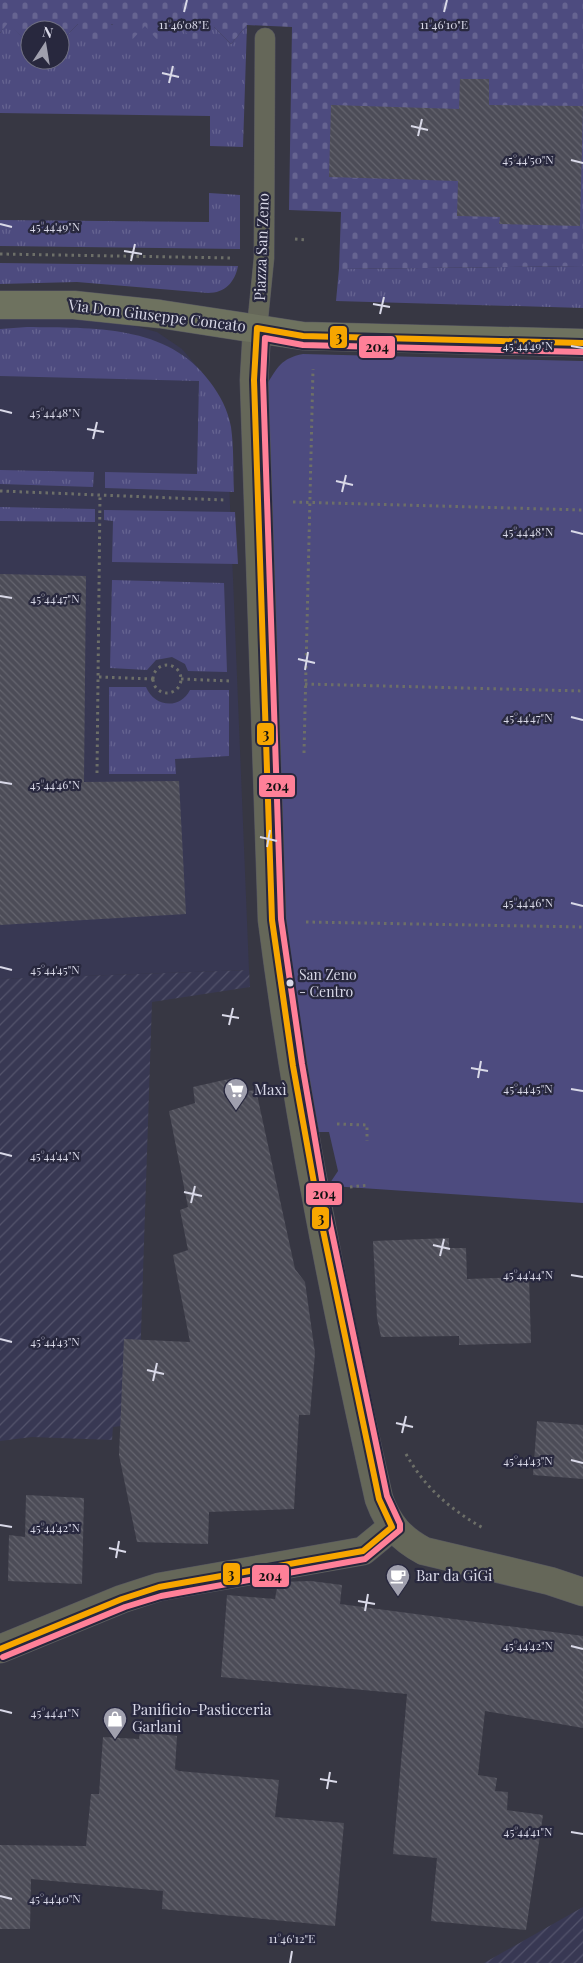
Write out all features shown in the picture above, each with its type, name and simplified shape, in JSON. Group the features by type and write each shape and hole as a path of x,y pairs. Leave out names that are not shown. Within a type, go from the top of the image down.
{"street":[{"name":"Via Don Giuseppe Concato","path":"0,305 74,305 160,314 303,336 583,344"},
{"name":"Piazza San Zeno","path":"258,328 254,380 272,920 283,1008 328,1259 379,1499 392,1527 412,1545 424,1551 550,1581 583,1592"},
{"path":"0,1649 122,1599 160,1587 363,1551 392,1527"}],"lane":[{"name":"Piazza San Zeno","path":"258,328 264,258 265,38"}],"path":[{"path":"295,239 307,240"},
{"path":"97,773 100,495"},
{"path":"167,665 179,670 181,679 178,688 166,693 158,690 154,679 158,669 167,665"},
{"path":"99,677 154,679"},
{"path":"181,679 235,681"},
{"path":"306,684 583,691"},
{"path":"272,920 583,927"},
{"path":"367,1125 367,1141"},
{"path":"346,1192 352,1186 369,1184"},
{"path":"404,1450 416,1473 434,1494 450,1508 490,1532"}],"shaded area":[{"path":"32,316 123,323 157,332 182,349 213,386 223,409 228,456 249,970 0,979 0,318"},
{"path":"249,970 250,987 152,1002 138,1424 113,1427 112,1440 32,1437 0,1441 0,979"},
{"path":"583,1907 583,1963 484,1963"}],"green space":[{"path":"0,0 583,0 583,266 339,269 341,212 289,210 292,27 247,25 231,44 214,27 196,45 180,25 161,44 145,26 129,43 112,24 92,45 78,24 70,32 70,20 20,20 20,35 8,23 0,33"},
{"path":"8,22 20,35 20,70 70,70 70,32 78,24 214,27 231,44 247,25 243,147 210,146 210,116 0,113 0,33"},
{"path":"209,193 240,195 240,249 0,246 0,220 209,222"},
{"path":"0,263 238,266 232,282 228,286 219,291 208,293 77,282 0,284"},
{"path":"583,266 583,308 336,301 339,269"},
{"path":"27,327 77,328 127,333 151,339 173,349 193,363 214,387 228,415 233,443 234,492 105,488 105,472 197,474 199,381 0,376 0,329"},
{"path":"303,354 583,361 583,1203 331,1186 330,1183 338,1171 329,1132 319,1132 299,1029 284,912 266,386 280,365 289,358"},
{"path":"0,470 94,472 93,487 0,484"},
{"path":"0,507 95,509 95,522 0,521"},
{"path":"104,510 235,512 238,564 112,562 113,521 104,520"},
{"path":"112,580 224,583 227,672 188,671 185,664 172,657 156,660 147,670 110,668"},
{"path":"109,687 146,687 155,699 167,704 180,701 190,690 229,690 229,756 175,759 176,774 109,774"}],"building":[{"path":"460,79 489,79 489,105 583,106 580,226 499,224 500,217 457,216 458,181 329,177 331,105 459,109"},
{"path":"0,574 86,576 84,782 179,781 186,914 0,925"},
{"path":"233,1078 240,1092 256,1090 295,1269 305,1282 315,1353 310,1415 299,1415 294,1509 209,1512 208,1544 137,1542 119,1455 124,1339 190,1342 173,1255 188,1250 180,1210 188,1207 169,1111 195,1103 193,1087"},
{"path":"449,1238 449,1248 466,1248 467,1279 529,1277 531,1343 459,1345 459,1336 381,1337 377,1318 373,1241"},
{"path":"537,1421 583,1425 583,1479 533,1475"},
{"path":"26,1495 84,1498 82,1584 8,1581 9,1535 25,1537"},
{"path":"311,1581 342,1585 340,1604 583,1636 583,1728 485,1711 478,1775 497,1778 495,1791 508,1792 507,1810 543,1815 526,1930 431,1921 437,1858 393,1854 407,1694 221,1677 227,1595 275,1599 278,1582"},
{"path":"140,1732 177,1736 175,1769 179,1771 279,1780 275,1817 344,1823 335,1926 162,1909 163,1891 31,1879 30,1929 0,1929 0,1845 86,1846 91,1794 99,1794 103,1737 139,1739"}],"transit line":[{"name":"3","path":"0,1649 122,1599 159,1587 363,1551 392,1527 379,1499 319,1211 293,1066 272,920 254,380 257,328 303,336 583,343"},
{"name":"204","path":"3,1657 125,1607 161,1596 365,1559 400,1530 400,1524 387,1496 327,1209 302,1064 281,919 263,380 265,338 303,345 583,352"}],"place":[{"name":"San Zeno - Centro","path":"290,983"},
{"name":"Maxì","path":"236,1111"},
{"name":"Bar da GiGi","path":"398,1597"},
{"name":"Panificio-Pasticceria Garlani","path":"115,1740"}]}
